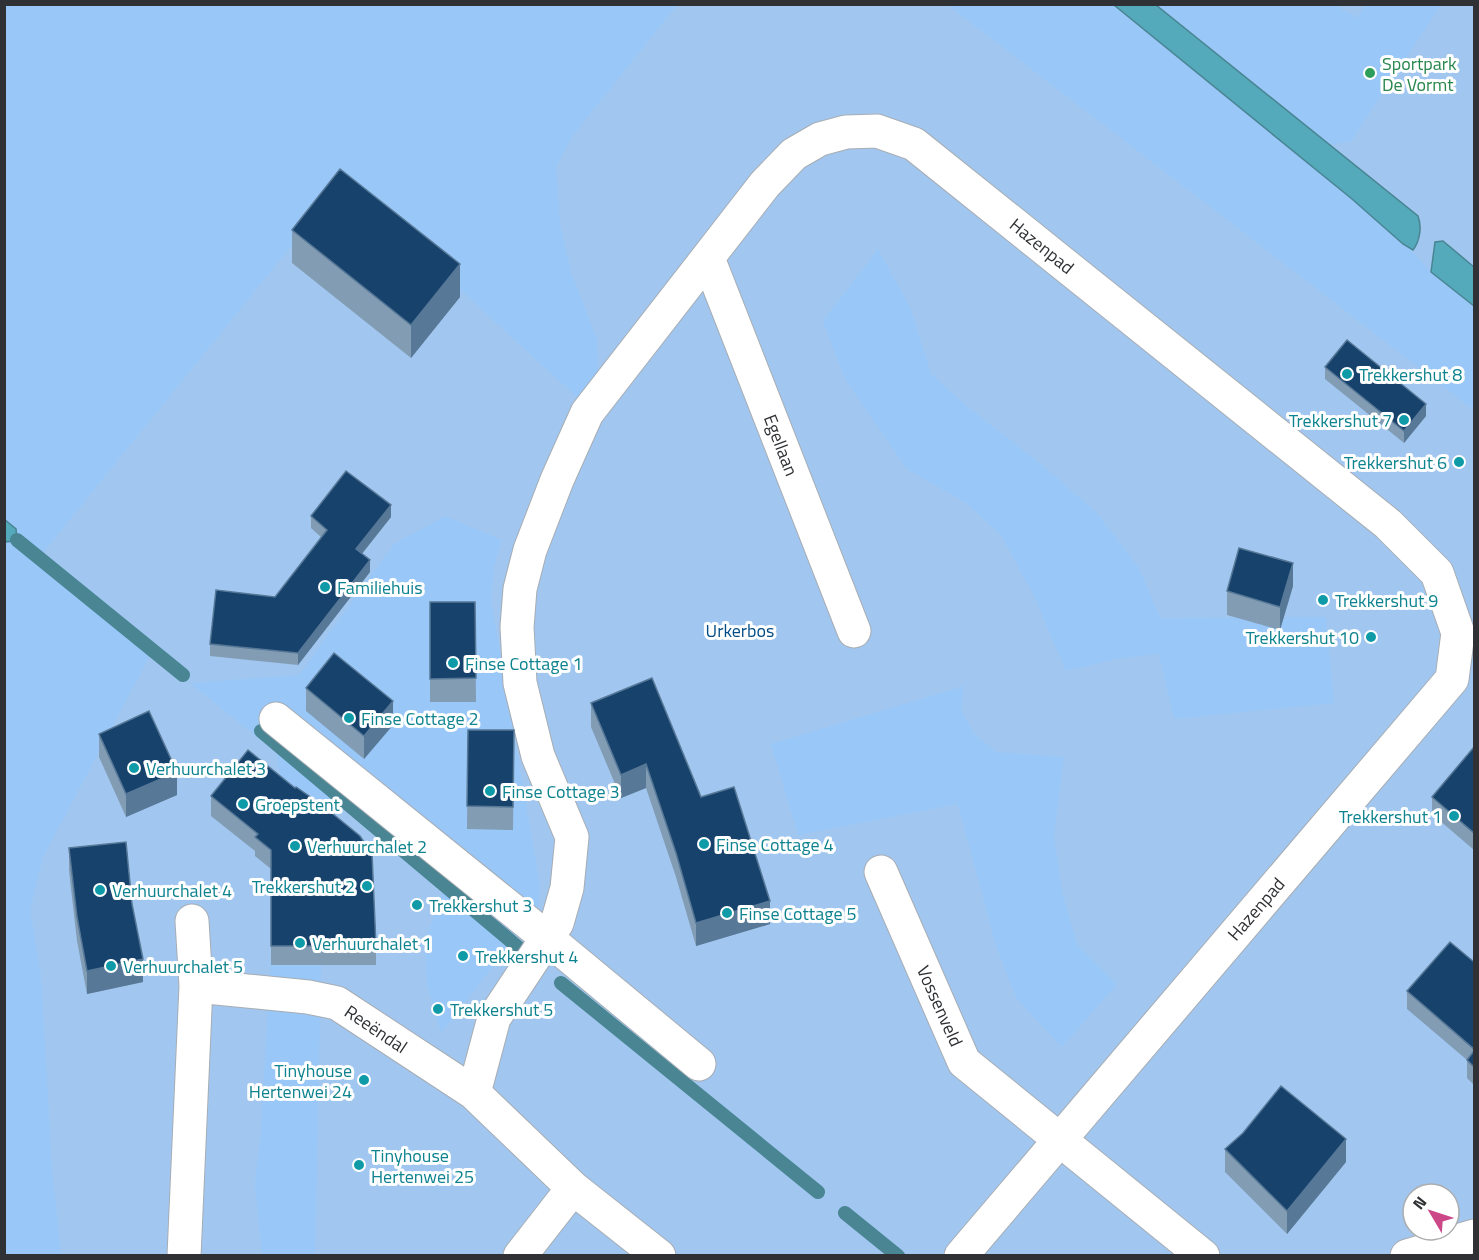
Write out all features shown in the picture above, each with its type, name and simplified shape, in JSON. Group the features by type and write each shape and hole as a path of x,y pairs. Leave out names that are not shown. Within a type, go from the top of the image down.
{"lane":[{"name":"Hazenpad","path":"474,1094 494,1018 557,922 567,888 572,837 538,756 520,683 517,627 519,589 534,540 557,480 587,413 765,184 794,154 820,139 846,132 877,131 914,144 1388,524 1437,573 1458,633 1463,672 1059,1138 961,1256"},
{"name":"Egellaan","path":"708,258 854,631"},
{"path":"276,718 548,938 699,1064"},
{"name":"Vossenveld","path":"881,872 964,1062 1059,1138"},
{"path":"184,1256 196,986 192,921"},
{"name":"Reeëndal","path":"196,986 308,997 337,1003 474,1094 573,1188 659,1256"},
{"path":"1059,1138 1203,1256"},
{"path":"520,1256 573,1188"},
{"path":"1407,1256 1474,1236"}],"green space":[{"name":"Urkerbos","path":"5,5 1474,5 1474,1255 5,1256"}],"shaded area":[{"path":"5,5 677,5 574,134 556,166 560,224 571,272 597,339 598,378 579,399 466,295 335,192 38,559 152,652 43,857 30,910 41,975 52,1169 61,1255 5,1255 4,540 17,540 16,529 4,519"},
{"path":"948,5 1114,5 1352,199 1409,248 1431,272 1474,306 1474,410"},
{"path":"1114,5 1156,5 1418,216 1420,234 1413,250 1403,244 1352,199"},
{"path":"1156,5 1335,5 1357,18 1365,5 1441,5 1351,141 1330,145"},
{"path":"1443,241 1474,267 1474,306 1431,272 1435,242"},
{"path":"878,249 910,307 931,374 970,409 1035,459 1096,512 1139,568 1160,618 1326,617 1334,703 1174,719 1159,654 1119,658 1066,671 1033,594 1001,535 966,503 907,469 845,379 823,321"},
{"path":"445,516 502,540 494,567 491,600 540,886 538,909 441,1033 427,984 425,942 444,888 336,801 339,851 321,966 315,1255 262,1255 255,1185 261,1131 272,935 288,825 277,753 190,683 299,675 394,544"},
{"path":"4,519 16,529 17,540 7,542 5,540"},
{"path":"964,686 961,709 974,734 996,752 1064,757 1054,835 1062,892 1077,944 1117,984 1062,1047 1017,999 996,946 958,804 798,835 771,744"}],"building":[{"path":"340,169 460,264 411,325 292,230"},
{"path":"1347,340 1426,404 1404,431 1325,367"},
{"name":"Familiehuis","path":"346,471 391,505 356,549 370,560 298,653 210,644 216,590 275,597 327,530 311,516"},
{"path":"1239,548 1293,563 1280,607 1227,591"},
{"name":"Finse Cottage 1","path":"430,602 475,602 476,678 430,679"},
{"path":"334,653 393,701 364,736 306,688"},
{"path":"652,678 701,797 734,787 770,901 696,923 676,853 646,764 621,775 591,703"},
{"path":"149,711 177,772 126,794 99,734"},
{"name":"Finse Cottage 3","path":"468,730 514,730 513,807 467,806"},
{"path":"1474,747 1474,833 1432,797"},
{"path":"248,750 360,836 372,854 376,946 271,946 271,850 255,837 258,834 211,796"},
{"path":"126,842 132,904 143,959 87,971 77,917 69,848"},
{"path":"1450,942 1474,962 1474,1049 1407,991"},
{"path":"1474,1051 1474,1067 1467,1060"},
{"path":"1281,1086 1346,1139 1287,1211 1225,1149 1243,1133"}],"waterway":[{"path":"17,540 183,675"},
{"path":"261,731 519,948"},
{"path":"561,983 818,1192"},
{"path":"845,1213 898,1256"}],"place":[{"name":"Sportpark De Vormt","path":"1370,73"},
{"name":"Trekkershut 8","path":"1347,374"},
{"name":"Trekkershut 7","path":"1404,420"},
{"name":"Trekkershut 6","path":"1459,462"},
{"name":"Familiehuis","path":"325,587"},
{"name":"Trekkershut 9","path":"1323,600"},
{"name":"Trekkershut 10","path":"1371,637"},
{"name":"Finse Cottage 1","path":"453,663"},
{"name":"Finse Cottage 2","path":"349,718"},
{"name":"Verhuurchalet 3","path":"134,768"},
{"name":"Finse Cottage 3","path":"490,791"},
{"name":"Groepstent","path":"243,804"},
{"name":"Trekkershut 1","path":"1454,816"},
{"name":"Finse Cottage 4","path":"704,844"},
{"name":"Verhuurchalet 2","path":"295,846"},
{"name":"Trekkershut 2","path":"367,886"},
{"name":"Verhuurchalet 4","path":"100,890"},
{"name":"Trekkershut 3","path":"417,905"},
{"name":"Finse Cottage 5","path":"727,913"},
{"name":"Verhuurchalet 1","path":"300,943"},
{"name":"Trekkershut 4","path":"463,956"},
{"name":"Verhuurchalet 5","path":"111,966"},
{"name":"Trekkershut 5","path":"438,1009"},
{"name":"Tinyhouse Hertenwei 24","path":"364,1080"},
{"name":"Tinyhouse Hertenwei 25","path":"359,1165"}]}
